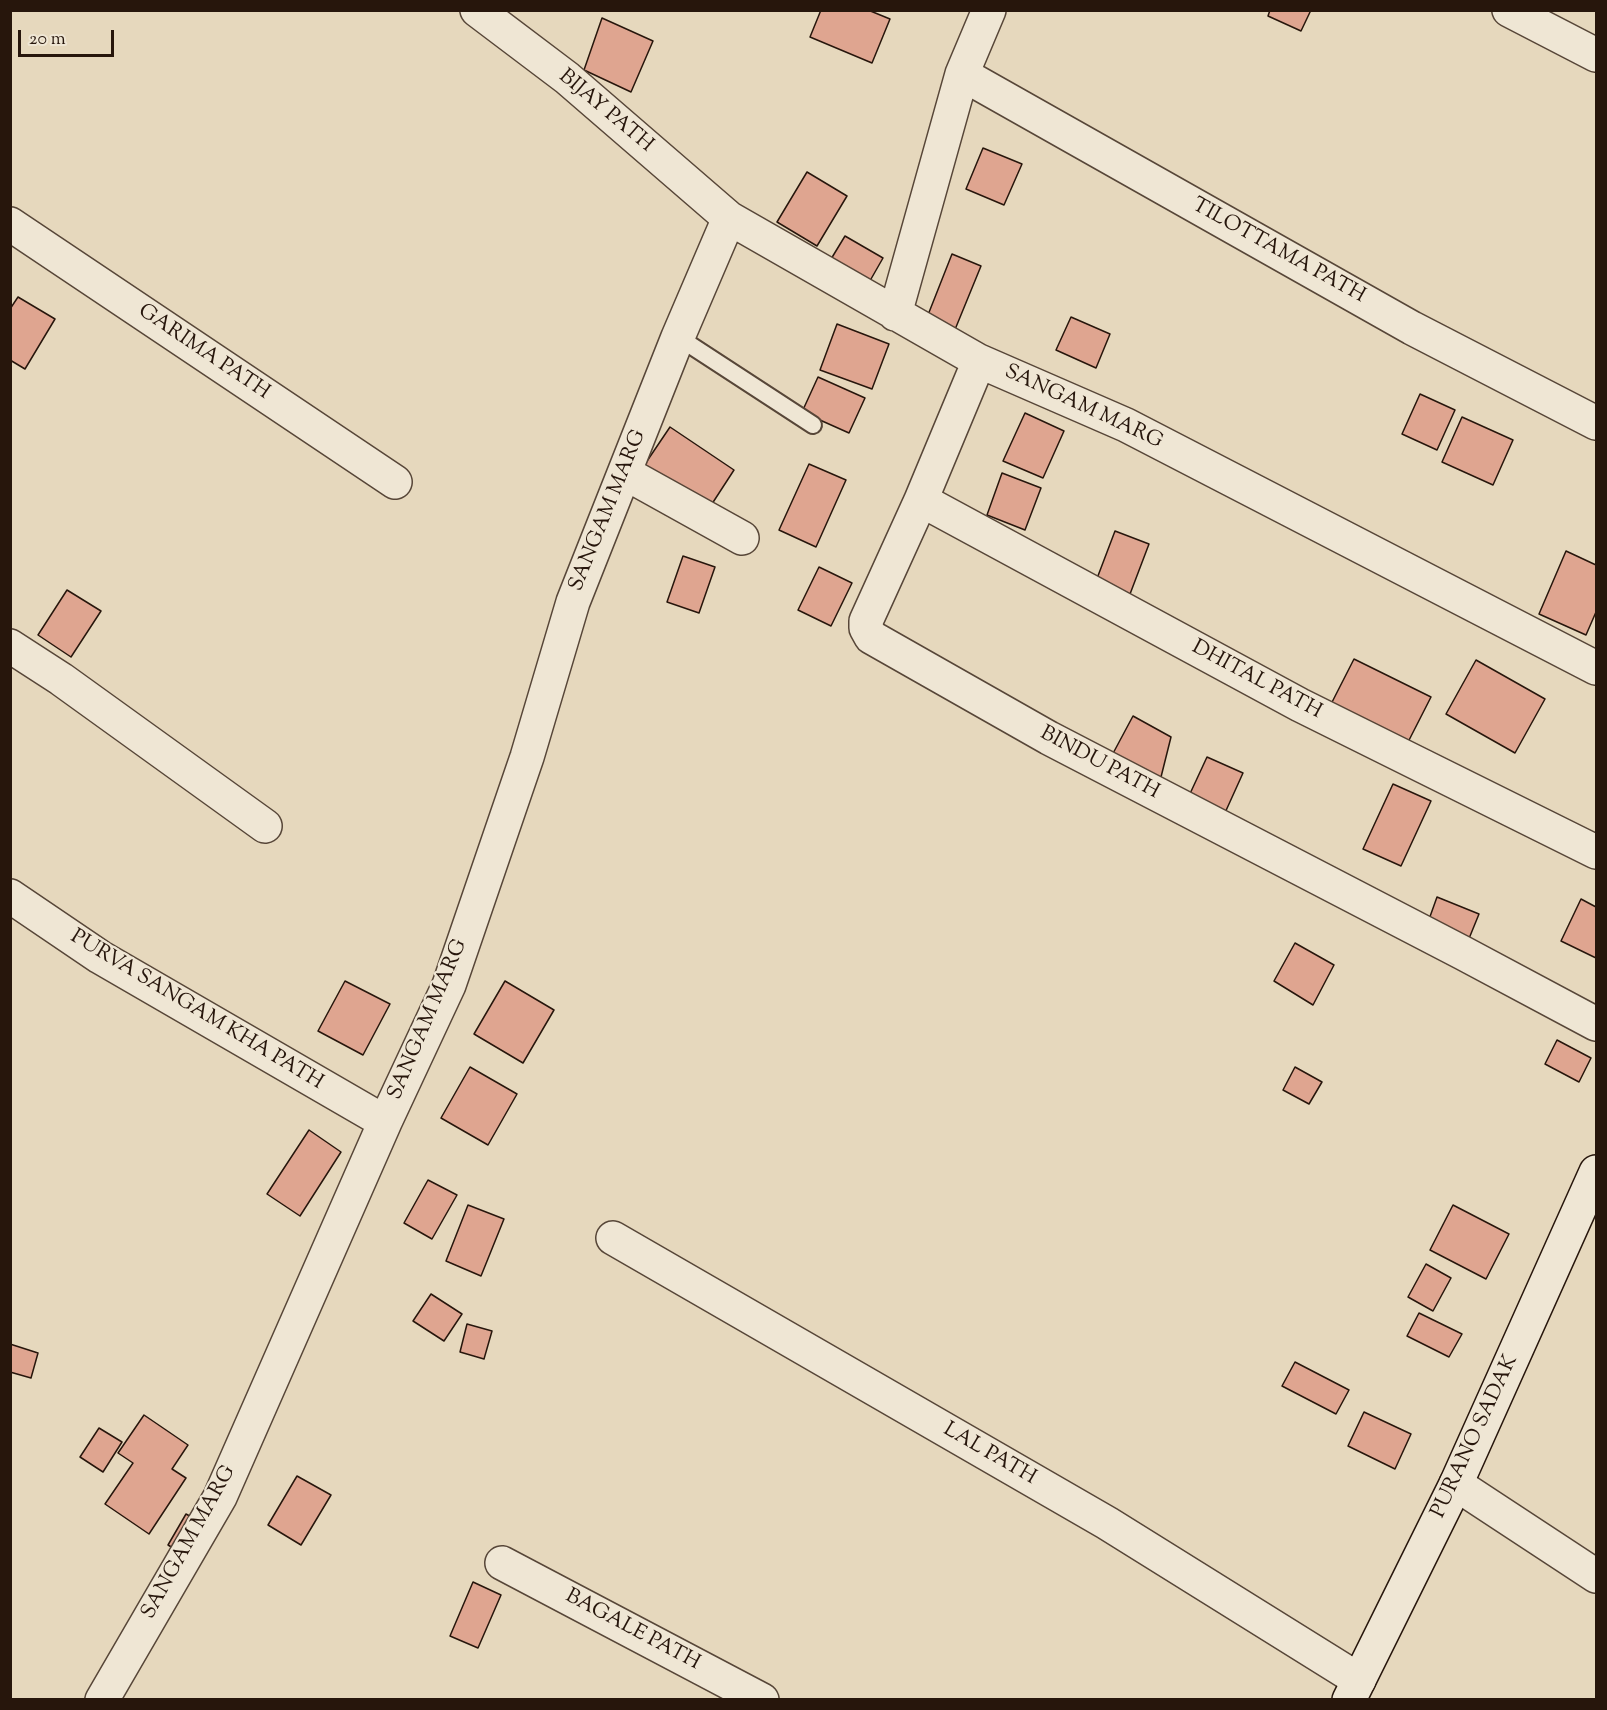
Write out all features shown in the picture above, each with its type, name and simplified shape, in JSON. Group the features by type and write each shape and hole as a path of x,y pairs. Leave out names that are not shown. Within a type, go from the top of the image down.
{"street":[{"name":"BIJAY PATH","path":"477,10 567,78 729,218"},
{"path":"895,314 962,74 989,10"},
{"path":"1509,10 1596,55"},
{"name":"TILOTTAMA PATH","path":"962,74 1413,328 1596,423"},
{"name":"SANGAM MARG","path":"102,1700 220,1497 385,1122 449,985 527,757 573,602 678,336 729,218 979,361 1126,425 1596,668"},
{"name":"GARIMA PATH","path":"10,224 395,482"},
{"name":"BINDU PATH","path":"979,361 921,500 866,621 866,628 872,637 1049,738 1596,1024"},
{"path":"625,473 742,538"},
{"name":"DHITAL PATH","path":"921,500 1300,705 1596,852"},
{"path":"10,646 61,679 265,826"},
{"name":"PURVA SANGAM KHA PATH","path":"10,896 100,957 385,1122"},
{"name":"PURANO SADAK","path":"1354,1690 1456,1484 1592,1191"},
{"name":"LAL PATH","path":"613,1238 1107,1523 1354,1690"},
{"path":"1456,1484 1596,1576"},
{"name":"BAGALE PATH","path":"502,1563 762,1700"}],"lane":[{"path":"678,336 813,425"}],"building":[{"path":"821,10 868,10 890,19 872,63 810,37"},
{"path":"1270,10 1311,10 1301,31 1268,16"},
{"path":"602,18 653,41 631,92 584,70"},
{"path":"983,148 1022,164 1004,205 966,189"},
{"path":"807,172 847,196 817,246 777,222"},
{"path":"845,236 883,258 867,286 828,264"},
{"path":"952,254 981,266 954,332 926,320"},
{"path":"18,297 55,319 25,369 10,360 10,309"},
{"path":"1071,317 1110,334 1096,368 1056,350"},
{"path":"837,324 889,344 872,389 820,370"},
{"path":"818,377 865,398 849,433 802,412"},
{"path":"1420,394 1455,410 1437,450 1402,434"},
{"path":"1025,413 1064,431 1043,478 1003,461"},
{"path":"1462,417 1513,440 1493,485 1442,462"},
{"path":"670,427 734,470 708,510 643,467"},
{"path":"809,464 846,480 816,547 779,530"},
{"path":"1002,473 1041,488 1025,530 987,515"},
{"path":"1115,531 1149,544 1127,602 1093,589"},
{"path":"1566,551 1596,565 1596,612 1586,635 1539,614"},
{"path":"683,556 715,567 699,613 667,602"},
{"path":"819,567 852,583 831,626 798,610"},
{"path":"67,590 101,611 71,657 38,635"},
{"path":"1354,659 1431,697 1404,750 1327,712"},
{"path":"1476,660 1545,699 1515,753 1446,714"},
{"path":"1133,716 1171,737 1159,785 1110,759"},
{"path":"1207,757 1243,773 1224,815 1188,798"},
{"path":"1393,784 1431,801 1401,866 1363,849"},
{"path":"1437,897 1479,914 1468,941 1427,925"},
{"path":"1581,899 1596,907 1596,958 1561,941"},
{"path":"1295,943 1334,965 1313,1005 1274,981"},
{"path":"345,981 390,1004 363,1055 318,1031"},
{"path":"505,981 554,1010 523,1063 474,1034"},
{"path":"1557,1040 1591,1058 1579,1082 1545,1064"},
{"path":"470,1067 517,1094 488,1145 441,1118"},
{"path":"1295,1067 1322,1082 1309,1104 1283,1090"},
{"path":"309,1130 341,1152 300,1216 267,1194"},
{"path":"428,1180 457,1195 432,1239 404,1223"},
{"path":"468,1205 504,1219 481,1276 446,1261"},
{"path":"1453,1205 1509,1234 1486,1279 1430,1250"},
{"path":"1426,1264 1451,1278 1433,1311 1408,1297"},
{"path":"431,1294 462,1314 444,1341 413,1321"},
{"path":"1419,1313 1462,1334 1449,1357 1407,1336"},
{"path":"467,1324 492,1331 484,1359 460,1352"},
{"path":"10,1344 38,1353 31,1378 10,1372"},
{"path":"1295,1362 1349,1390 1336,1414 1282,1386"},
{"path":"1364,1412 1411,1434 1395,1469 1348,1446"},
{"path":"144,1415 188,1445 172,1469 186,1478 149,1534 105,1504 133,1463 118,1453"},
{"path":"99,1428 122,1442 103,1472 80,1457"},
{"path":"297,1476 331,1495 301,1545 268,1525"},
{"path":"186,1514 197,1520 178,1551 168,1545"},
{"path":"473,1582 501,1595 478,1648 450,1636"}]}
